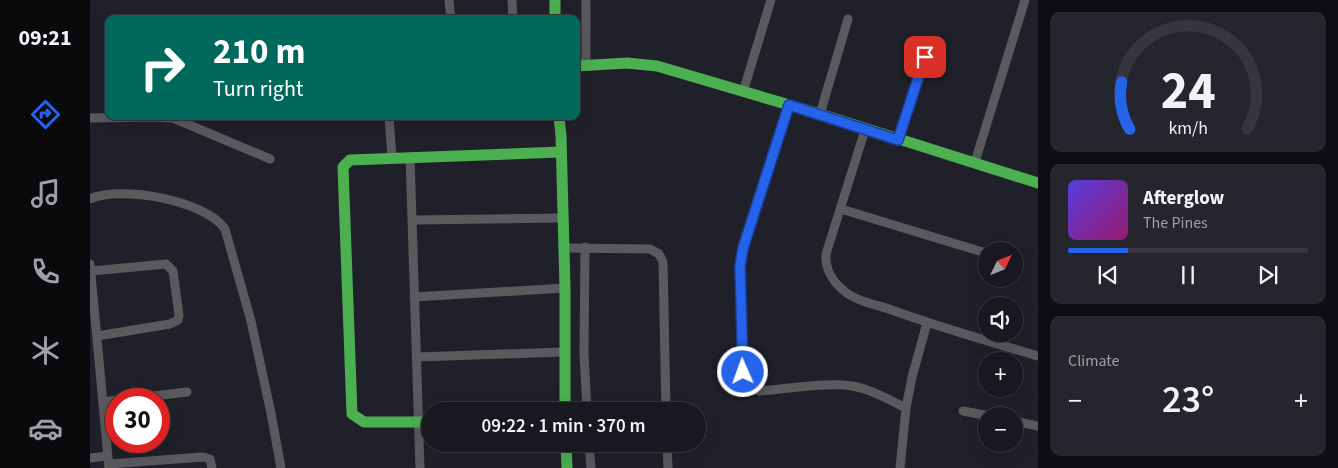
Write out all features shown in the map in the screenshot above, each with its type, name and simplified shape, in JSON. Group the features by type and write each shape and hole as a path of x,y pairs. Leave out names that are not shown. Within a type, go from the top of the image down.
{"street":[{"path":"449,0 451,15"},
{"path":"512,0 513,15"},
{"path":"555,0 555,15"},
{"path":"586,0 581,66 645,63 820,114 865,130 975,162 1038,183"},
{"path":"742,92 771,0"},
{"path":"975,162 1025,0"},
{"path":"820,114 848,19"},
{"path":"898,140 931,40"},
{"path":"789,105 743,248 740,266 743,372 748,384 758,391 839,385 853,386 870,391 906,408"},
{"path":"90,118 105,118"},
{"path":"178,120 270,159"},
{"path":"389,120 392,158"},
{"path":"559,120 565,288 565,402"},
{"path":"865,130 826,254 828,269 836,284 851,296 927,323 1038,356"},
{"path":"421,422 364,422 352,414 343,168 346,162 350,160 410,156 561,152"},
{"path":"410,156 414,297 423,402"},
{"path":"90,198 99,195 148,194 200,210 222,224 251,321 272,413 281,468"},
{"path":"841,209 978,251"},
{"path":"413,220 563,218"},
{"path":"585,247 584,353 587,402"},
{"path":"564,248 650,249 659,254 663,262 666,402"},
{"path":"97,336 170,324 178,320 179,315 173,271 166,264 90,267 108,463"},
{"path":"414,297 565,288"},
{"path":"900,468 906,408 912,377 927,323"},
{"path":"418,357 564,352"},
{"path":"170,394 187,392"},
{"path":"964,411 978,414"},
{"path":"1023,423 1038,426"},
{"path":"420,468 422,452"},
{"path":"566,452 567,468"},
{"path":"590,452 591,468"},
{"path":"667,452 668,468"},
{"path":"90,458 108,463 203,457 210,460 212,468"}],"traffic: fast":[{"path":"555,0 555,15"},
{"path":"580,66 627,63 657,66 820,114 1038,183"},
{"path":"559,120 565,288 565,402"},
{"path":"421,422 364,422 352,414 343,167 350,160 561,152"},
{"path":"566,452 567,468"}],"route":[{"path":"743,372 740,266 743,248 789,105 898,140 925,57"}]}
